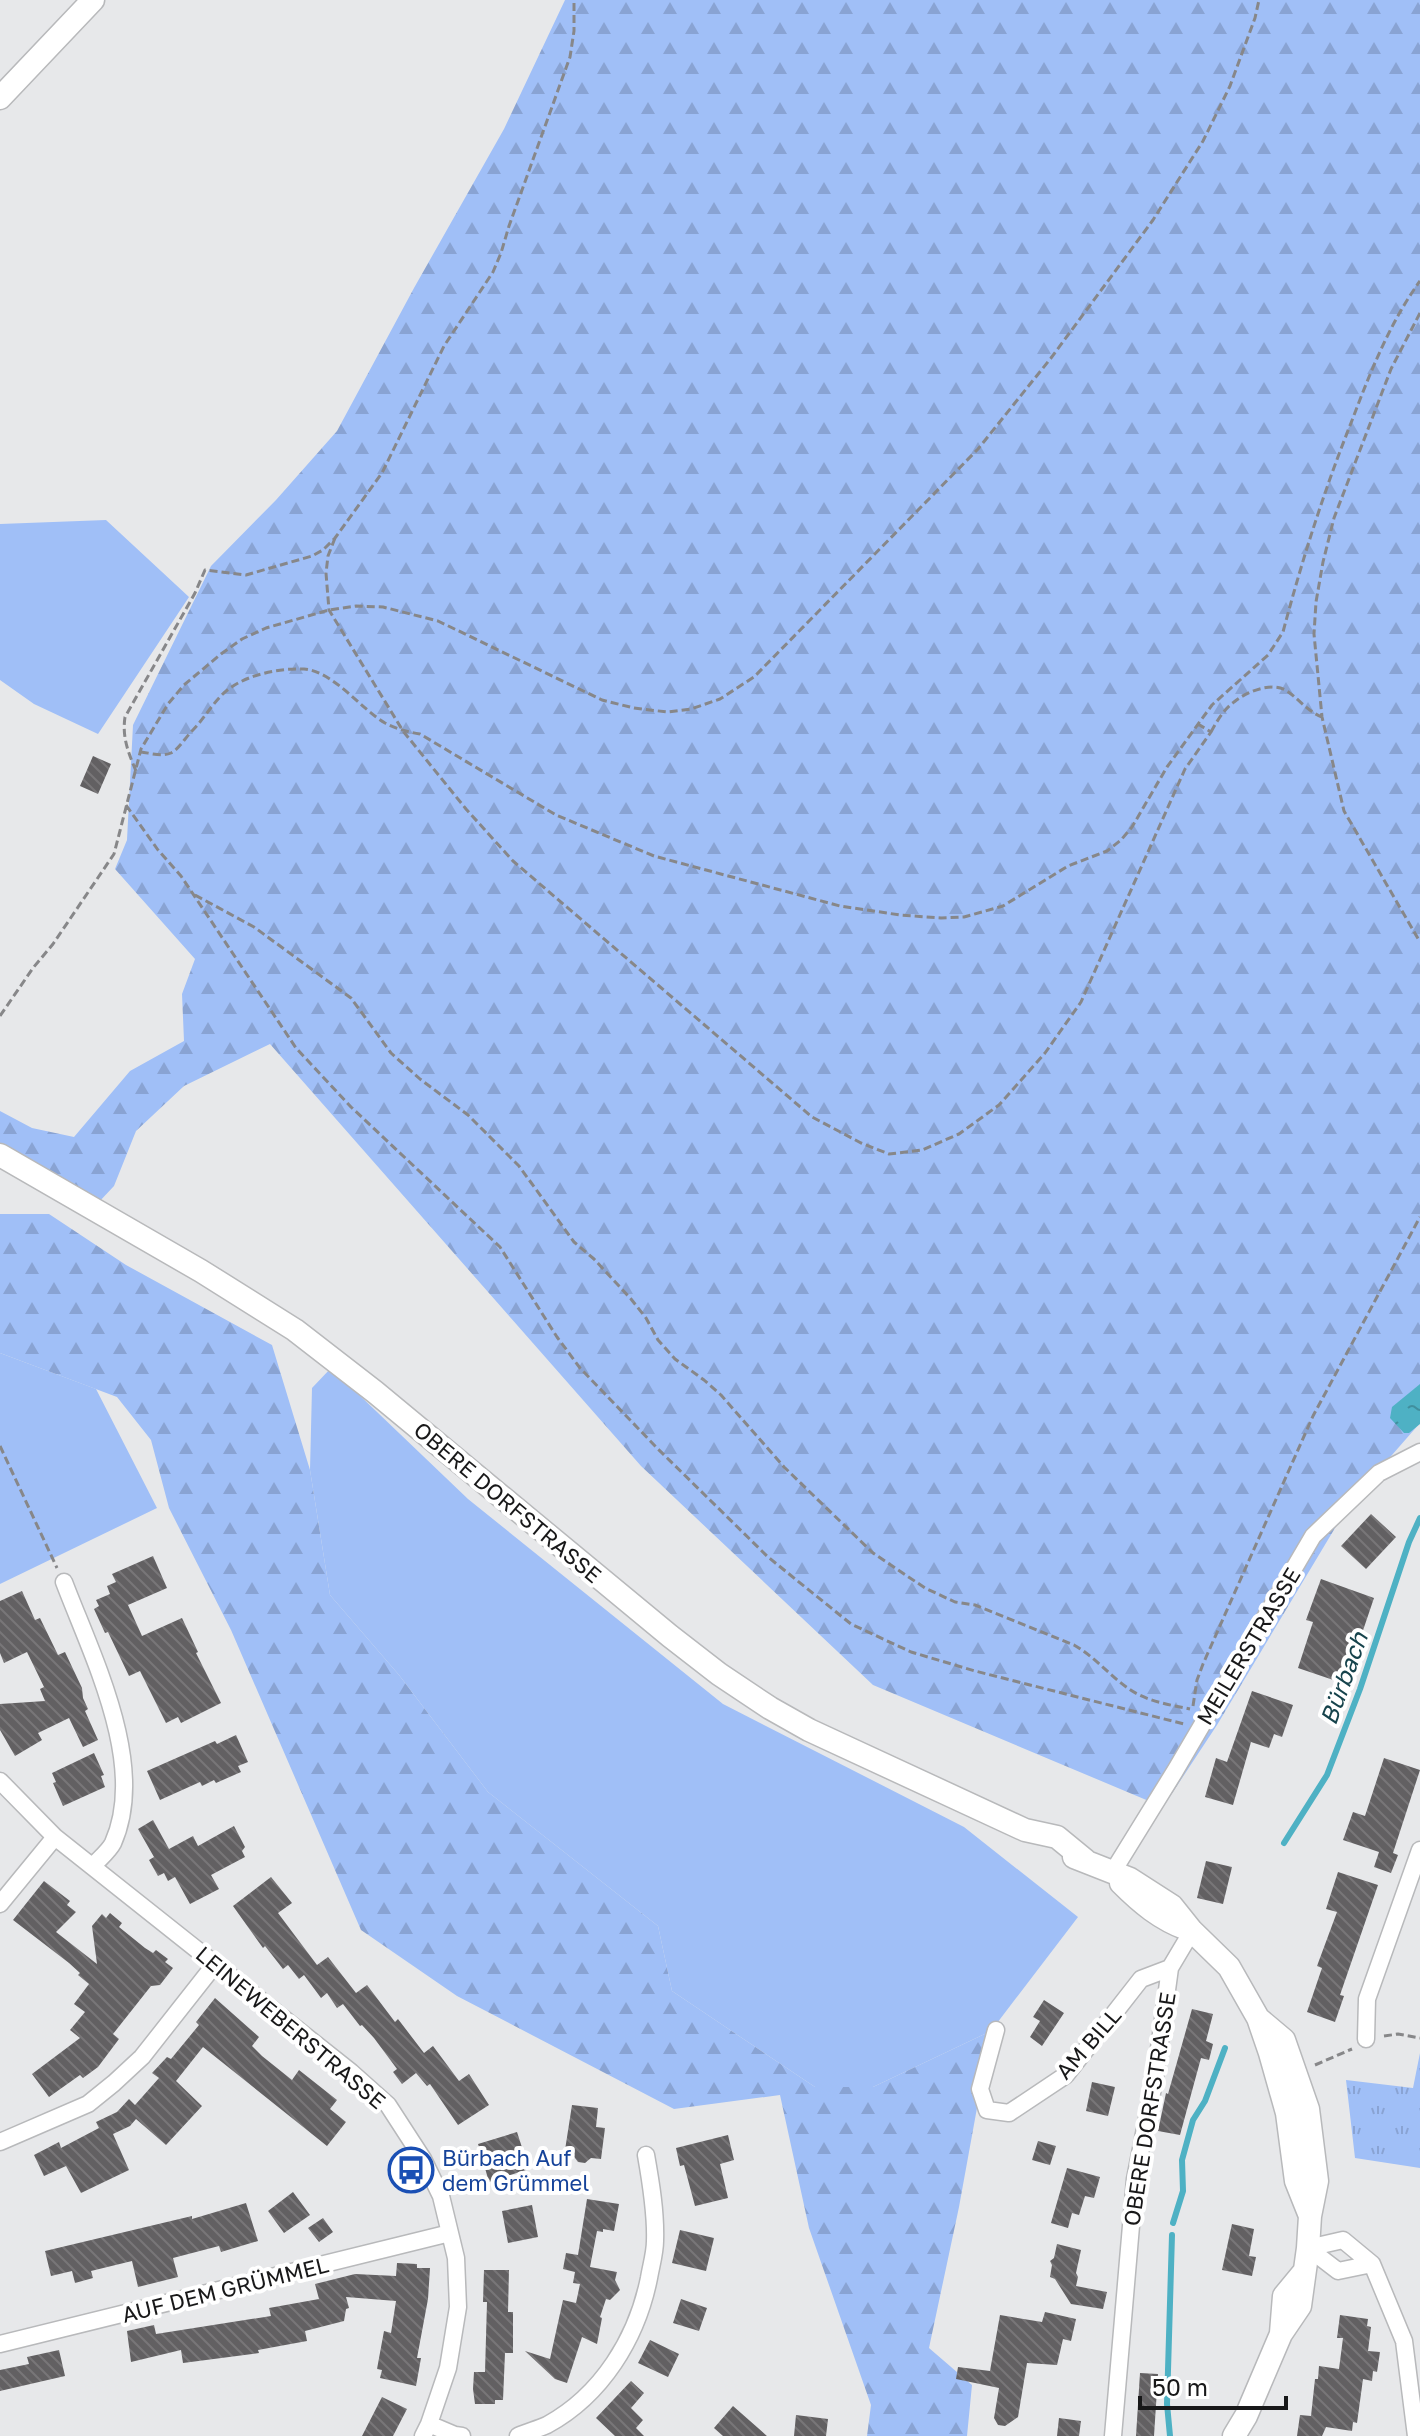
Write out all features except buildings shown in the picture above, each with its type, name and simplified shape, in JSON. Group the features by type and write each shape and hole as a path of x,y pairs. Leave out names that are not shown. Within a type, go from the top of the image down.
{"street":[{"path":"0,98 93,0"},
{"name":"OBERE DORFSTRASSE","path":"0,1155 176,1256 295,1330 375,1392 670,1636 770,1708 850,1750 1025,1830 1051,1851 1085,1860 1112,1873 1142,1904 1170,1922 1192,1931 1229,1967 1258,2018 1287,2113 1296,2181 1310,2216"},
{"name":"MEILERSTRASSE","path":"1112,1873 1313,1536 1379,1473 1420,1452"},
{"path":"64,1582 111,1707 126,1782 124,1810 112,1846 93,1866"},
{"name":"LEINEWEBERSTRASSE","path":"0,1781 55,1837 216,1963 388,2105 423,2159 441,2196 456,2258 458,2307 448,2368 426,2430"},
{"path":"0,1904 55,1837"},
{"path":"1366,2039 1367,1999 1420,1850"},
{"name":"OBERE DORFSTRASSE","path":"1113,2436 1135,2179 1155,2078 1170,1968 1192,1931"},
{"path":"0,2142 88,2104 114,2083 142,2057 216,1963"},
{"name":"AM BILL","path":"996,2030 980,2089 987,2110 1009,2113 1066,2075 1141,1979 1170,1968"},
{"name":"OBERE DORFSTRASSE","path":"1234,2436 1244,2426 1281,2334 1300,2306 1317,2181 1308,2109 1296,2073 1284,2040 1258,2018"},
{"path":"518,2436 546,2425 582,2400 608,2373 637,2321 645,2299 655,2243 646,2155"},
{"name":"AUF DEM GRÜMMEL","path":"0,2344 450,2233"},
{"path":"1308,2248 1343,2240 1372,2264 1404,2341 1416,2436"},
{"path":"1308,2248 1338,2271 1372,2264"},
{"path":"426,2430 462,2436"}],"path":[{"path":"136,771 125,744 125,717 205,570 246,575 323,550 382,473 444,346 493,272 501,253 570,57 574,0"},
{"path":"0,1016 114,854 141,752 168,704 184,685 221,654 242,639 266,628 329,610 356,606 383,607 438,621 589,695 634,708 667,712 691,709 720,699 754,677 978,449 1051,358 1153,220 1203,141 1230,86 1259,0"},
{"path":"141,752 164,755 174,752 201,723 220,695 235,684 267,672 309,670 332,682 384,722 403,731 420,734 556,815 654,856 840,906 941,918 980,914 1003,906 1068,866 1107,851 1121,840 1167,767 1212,705 1278,643 1320,506 1355,412 1403,304 1420,281"},
{"path":"1420,313 1391,369 1334,518 1316,602 1314,634 1322,717 1344,811 1420,942"},
{"path":"335,538 326,573 329,610 403,731 466,809 513,861 812,1117 889,1154 922,1150 959,1134 999,1105 1045,1053 1081,1002 1185,769 1220,716 1233,702 1268,687 1284,688 1309,712 1322,717"},
{"path":"1198,724 1211,732"},
{"path":"126,805 191,893 296,1048 351,1107 500,1247 580,1368 768,1557 851,1624 911,1652 1199,1728"},
{"path":"191,893 254,927 351,998 391,1053 468,1115 519,1166 574,1242 631,1299 658,1340 675,1359 721,1395 784,1467 873,1553 925,1588 955,1602 975,1605 1074,1645 1088,1653 1130,1690 1163,1703 1193,1710 1192,1701 1203,1664 1313,1416 1420,1217"},
{"path":"0,1446 64,1582"},
{"path":"1398,2034 1420,2038"},
{"path":"1296,2073 1351,2049"}],"green space":[{"path":"565,0 1420,0 1420,1423 1350,1503 1217,1725 1163,1807 873,1685 641,1466 270,1044 184,1086 136,1131 114,1186 98,1203 0,1146 0,1111 32,1128 74,1137 130,1071 184,1041 182,994 195,959 115,869 127,840 133,725 211,566 276,500 337,431 504,129"},
{"path":"106,520 189,597 98,734 34,704 0,680 0,524"},
{"path":"0,1214 49,1214 126,1265 272,1345 310,1470 330,1595 399,1675 488,1792 658,1926 672,1991 815,2087 873,2087 991,2031 929,2348 972,2385 967,2436 867,2436 871,2405 809,2228 780,2095 674,2109 457,1996 361,1930 231,1630 169,1508 151,1440 117,1397 0,1353"},
{"path":"0,1353 96,1389 157,1508 0,1584"},
{"path":"331,1368 468,1499 723,1704 964,1827 1078,1917 991,2031 873,2087 815,2087 672,1991 658,1926 488,1792 399,1675 330,1595 310,1470 312,1388"},
{"path":"1420,2053 1420,2168 1355,2158 1346,2080 1413,2088"}],"water":[{"path":"1420,1384 1420,1424 1409,1433 1404,1433 1390,1418 1392,1407"}],"waterway":[{"name":"Bürbach","path":"1284,1843 1327,1775 1420,1518"},
{"name":"Bürbach","path":"1173,2223 1183,2191 1182,2160 1193,2120 1205,2101 1225,2048"},
{"name":"Bürbach","path":"1170,2436 1167,2404 1172,2235"}],"place":[{"name":"Bürbach Auf dem Grümmel","path":"411,2170"}]}
